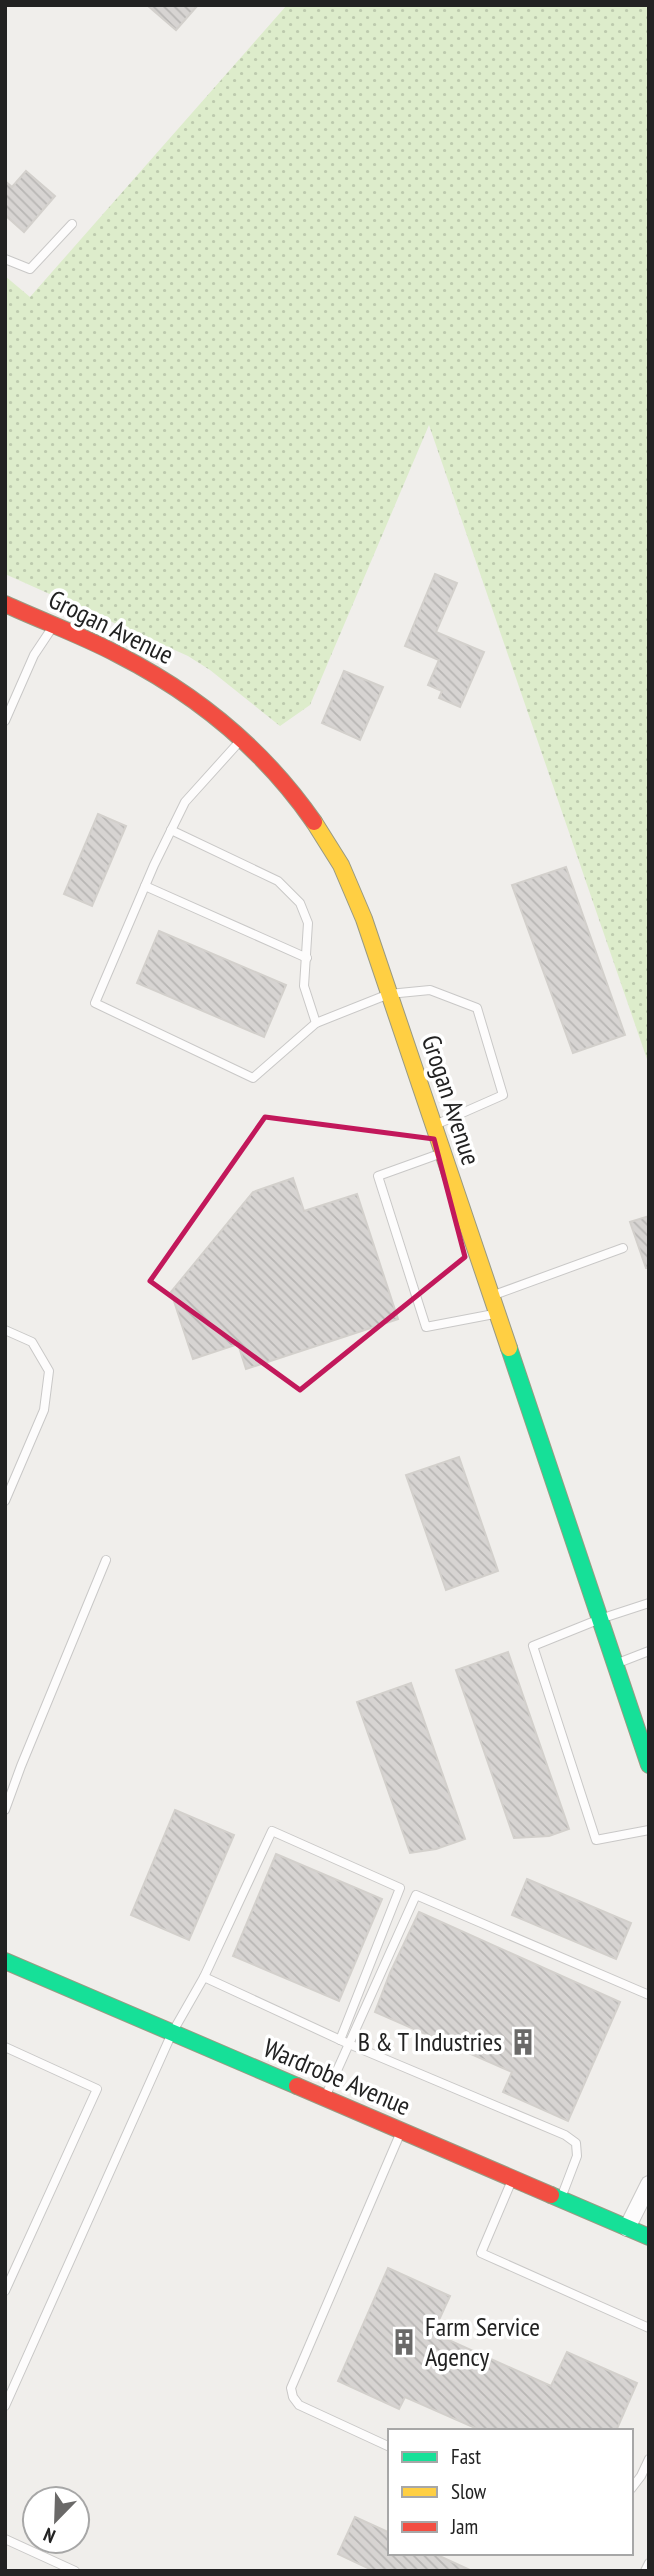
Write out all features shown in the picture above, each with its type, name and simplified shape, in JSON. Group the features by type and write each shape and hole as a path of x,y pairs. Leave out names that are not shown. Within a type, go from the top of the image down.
{"street":[{"name":"Grogan Avenue","path":"5,604 130,660 200,704 242,739 290,787 312,817 341,866 364,919 649,1765"},
{"name":"Wardrobe Avenue","path":"5,1961 649,2237"},
{"path":"627,2228 649,2184"}],"lane":[{"path":"5,259 30,269 72,224"},
{"path":"5,721 34,655 54,626"},
{"path":"242,739 185,802 145,886 95,1003 253,1078 316,1023 389,994 430,990 477,1008 503,1095 433,1125"},
{"path":"171,830 278,881 300,903 308,923 304,986 316,1023"},
{"path":"145,886 307,958"},
{"path":"442,1152 378,1176 426,1327 497,1314"},
{"path":"491,1296 623,1248"},
{"path":"5,1330 32,1342 49,1371 44,1410 5,1501"},
{"path":"5,1810 8,1796 106,1560"},
{"path":"649,1602 533,1646 596,1840 649,1830"},
{"path":"615,1664 649,1651"},
{"path":"5,2406 172,2032 204,1977 272,1831 400,1888 340,2040"},
{"path":"324,2098 416,1895 649,1995"},
{"path":"204,1977 349,2044 565,2135 576,2143 577,2156 560,2199"},
{"path":"5,2047 97,2089 5,2291"},
{"path":"388,2446 299,2405 291,2388 401,2131"},
{"path":"512,2179 481,2253 649,2328"},
{"path":"633,2486 649,2459"},
{"path":"5,2539 75,2571"},
{"path":"645,2571 649,2563"}],"highlighted area":[{"path":"265,1117 434,1139 465,1257 300,1390 150,1281"}],"green space":[{"path":"287,5 648,5 649,1065 429,425 310,705 280,726 210,670 188,656 5,574 5,276 30,297"}],"building":[{"path":"147,5 198,5 176,30"},
{"path":"26,171 55,196 24,232 5,215 5,181 12,187"},
{"path":"435,574 457,583 436,632 484,652 460,707 439,698 442,691 428,685 439,660 405,646"},
{"path":"344,671 383,687 360,740 322,723"},
{"path":"98,814 126,826 92,906 64,894"},
{"path":"566,867 625,1035 573,1053 512,885"},
{"path":"159,931 286,985 264,1037 137,983"},
{"path":"293,1178 304,1211 357,1194 398,1319 246,1369 238,1344 193,1359 171,1292 253,1192"},
{"path":"649,1216 649,1268 646,1268 630,1222"},
{"path":"459,1457 498,1571 446,1590 406,1475"},
{"path":"508,1652 569,1829 549,1836 514,1838 456,1670"},
{"path":"411,1683 465,1839 436,1849 410,1853 357,1702"},
{"path":"175,1810 234,1835 189,1940 131,1915"},
{"path":"276,1854 382,1899 339,2001 233,1956"},
{"path":"527,1879 631,1923 616,1959 512,1915"},
{"name":"B & T Industries","path":"419,1912 620,2002 568,2121 503,2092 512,2072 375,2012"},
{"name":"Farm Service Agency","path":"388,2268 450,2296 433,2333 551,2386 567,2352 637,2383 617,2429 477,2429 405,2397 399,2409 338,2381"},
{"path":"355,2517 388,2532 388,2555 437,2555 472,2571 374,2571 338,2554"}],"traffic: fast":[{"path":"509,1348 649,1765"},
{"path":"5,1961 297,2086"},
{"path":"551,2195 649,2237"}],"traffic: slow":[{"path":"314,822 341,865 364,919 509,1348"}],"traffic: jam":[{"path":"5,604 117,654 201,706 251,748 314,822"},
{"path":"297,2086 551,2195"}],"place":[{"name":"B & T Industries","path":"523,2042"},
{"name":"Farm Service Agency","path":"404,2342"}]}
